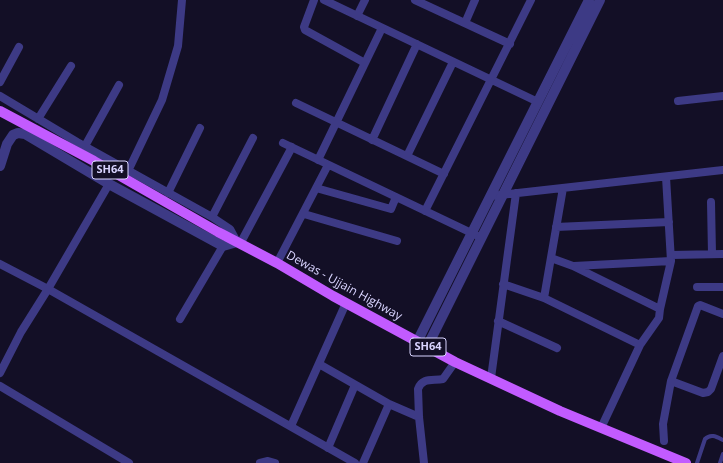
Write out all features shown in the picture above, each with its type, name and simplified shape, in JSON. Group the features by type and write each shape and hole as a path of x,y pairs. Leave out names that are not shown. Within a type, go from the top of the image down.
{"main road":[{"name":"Dewas - Ujjain Highway","path":"0,110 455,362 560,411 662,454 672,461 686,463"}],"street":[{"path":"128,171 162,100 178,46 182,0"},
{"path":"314,0 304,26 305,30 365,63"},
{"path":"324,0 547,106"},
{"path":"357,16 365,0"},
{"path":"415,0 428,3 465,23 510,44"},
{"path":"465,23 475,0"},
{"path":"425,211 531,0"},
{"path":"427,346 477,235 491,196 589,0"},
{"path":"417,342 477,235 503,194 600,0"},
{"path":"318,160 382,28"},
{"path":"372,140 417,44"},
{"path":"0,82 19,47"},
{"path":"407,156 453,62"},
{"path":"38,119 71,66"},
{"path":"85,146 119,85"},
{"path":"0,96 128,171 212,217 230,229 239,243"},
{"path":"678,101 723,96"},
{"path":"296,103 444,174"},
{"path":"168,193 200,128"},
{"path":"0,166 4,142 18,133 25,134 109,184 224,246 239,243 292,147"},
{"path":"212,217 253,138"},
{"path":"284,144 477,235"},
{"path":"277,263 304,214 328,165"},
{"path":"491,196 723,170"},
{"path":"601,428 640,345 659,318 671,258 666,176"},
{"path":"0,373 21,332 48,289 109,184"},
{"path":"316,188 391,209 396,197"},
{"path":"544,298 563,188"},
{"path":"491,378 516,193"},
{"path":"711,202 712,254"},
{"path":"304,214 397,241"},
{"path":"556,228 669,222"},
{"path":"180,319 224,246"},
{"path":"573,266 723,254"},
{"path":"551,258 573,266 660,309"},
{"path":"0,264 48,289 291,426 328,448 346,461 355,463"},
{"path":"503,284 544,298 640,345"},
{"path":"697,287 723,287"},
{"path":"291,426 346,303"},
{"path":"664,441 663,424 671,381 698,306 700,305 723,314"},
{"path":"498,321 557,348"},
{"path":"671,381 703,393 708,392 711,389 723,356"},
{"path":"424,463 419,417 418,397 420,384 426,380 443,379 455,362"},
{"path":"319,364 389,404 419,417"},
{"path":"328,448 355,385"},
{"path":"0,386 124,462"},
{"path":"364,463 389,404"},
{"path":"260,463 268,461 275,463"}],"lane":[{"path":"697,463 705,438 708,436 713,436 723,440"},
{"path":"720,463 723,454"}]}
